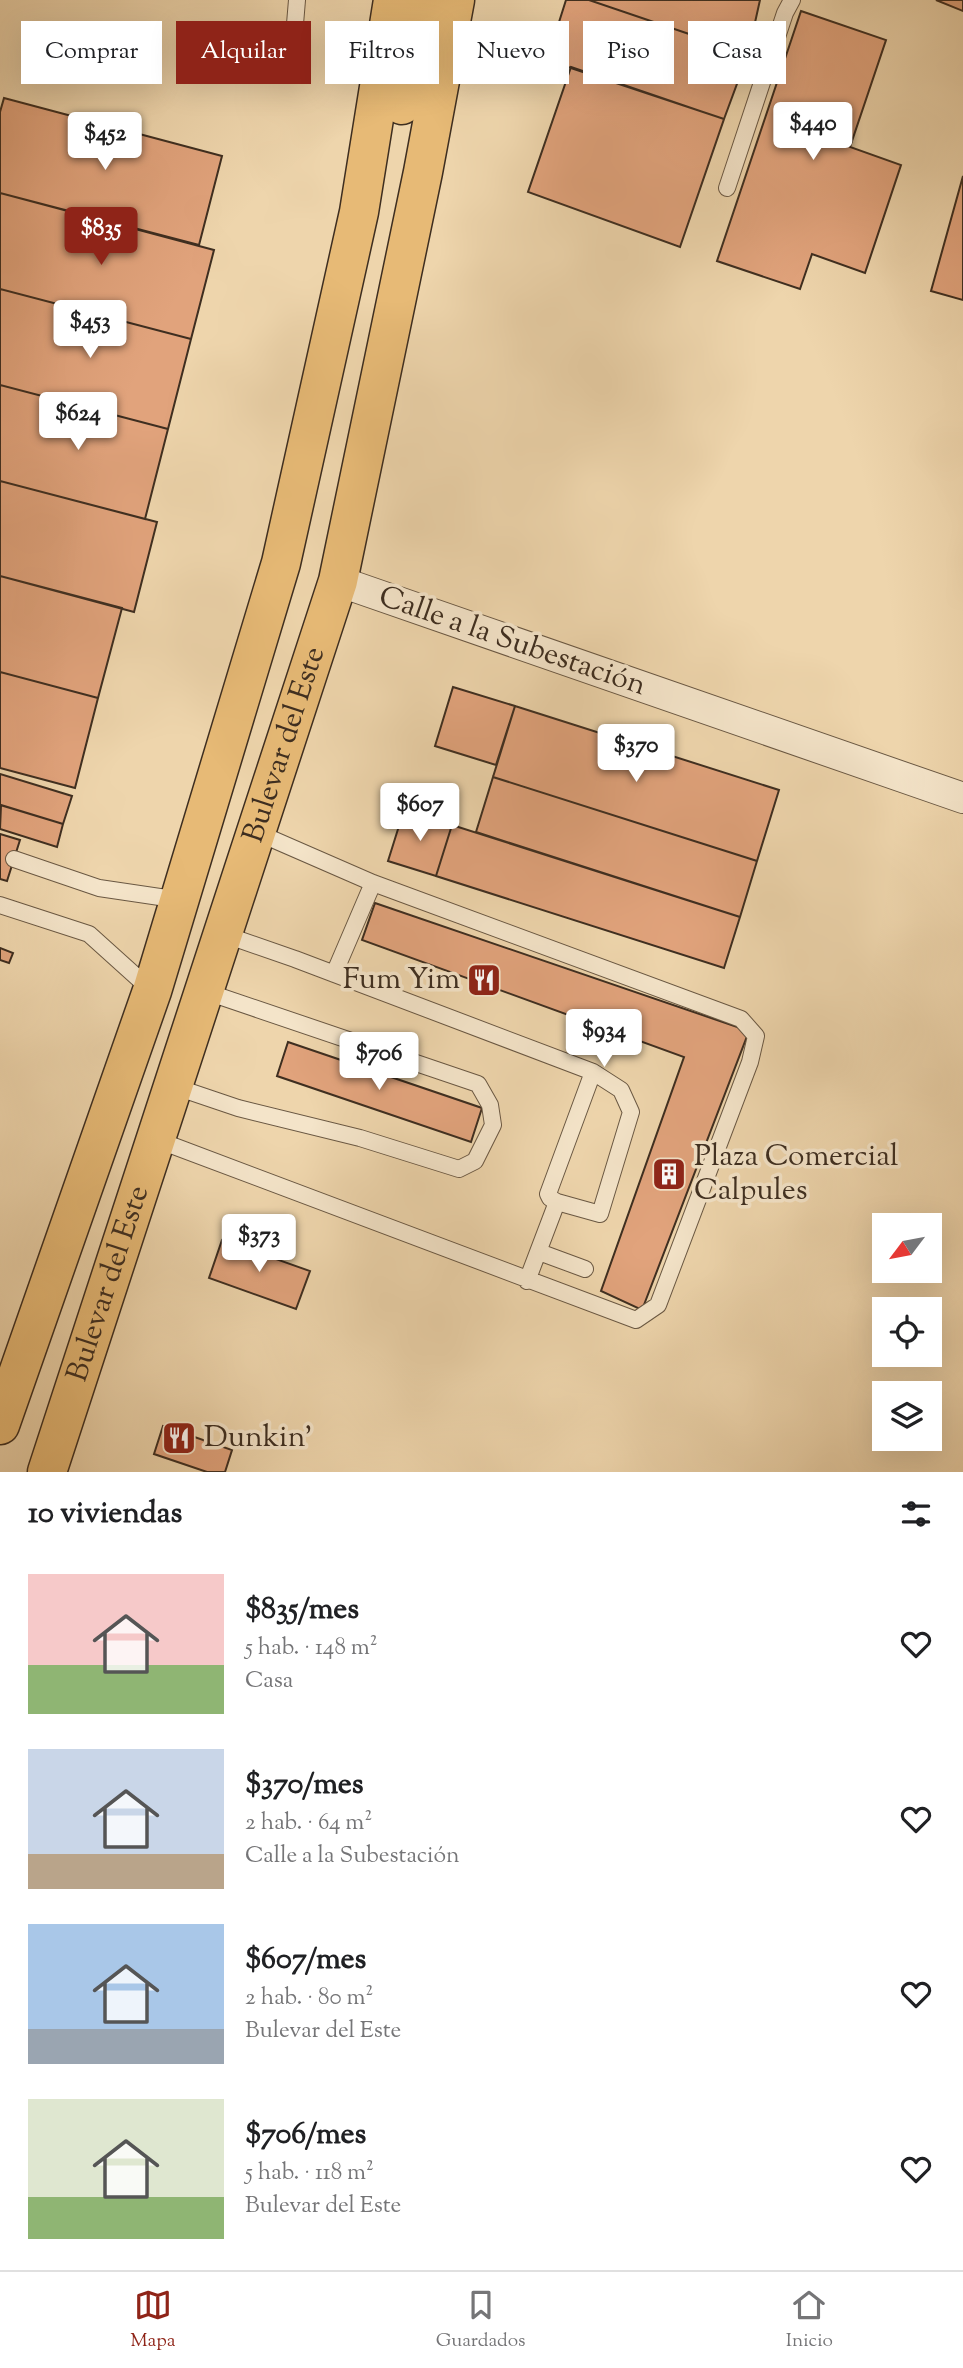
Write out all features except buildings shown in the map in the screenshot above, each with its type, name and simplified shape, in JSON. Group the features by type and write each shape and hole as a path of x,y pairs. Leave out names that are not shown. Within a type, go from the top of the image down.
{"highway":[{"name":"Bulevar del Este","path":"0,1424 152,991 281,563 359,212 393,0"},
{"path":"343,286 389,170 421,0"},
{"name":"Bulevar del Este","path":"47,1472 338,581 424,172 455,0"}],"street":[{"name":"Calle a la Subestación","path":"338,581 963,798"}],"lane":[{"path":"295,21 297,0"},
{"path":"727,188 785,13 792,0"},
{"path":"155,1139 636,1320 659,1305 750,1062 756,1036 741,1019 373,884 256,832"},
{"path":"14,859 99,888 180,900"},
{"path":"334,974 373,884"},
{"path":"0,905 89,933 152,991"},
{"path":"222,934 593,1072 621,1090 631,1112 600,1214 557,1202 548,1194 593,1072"},
{"path":"172,1086 238,1108 360,1138 459,1169 475,1161 493,1125 491,1105 478,1084 204,990"},
{"path":"527,1281 557,1202"},
{"path":"538,1252 585,1269"}],"place":[{"name":"Fum Yim","path":"484,980"},
{"name":"Plaza Comercial Calpules","path":"669,1174"},
{"name":"Dunkin'","path":"179,1438"}]}
